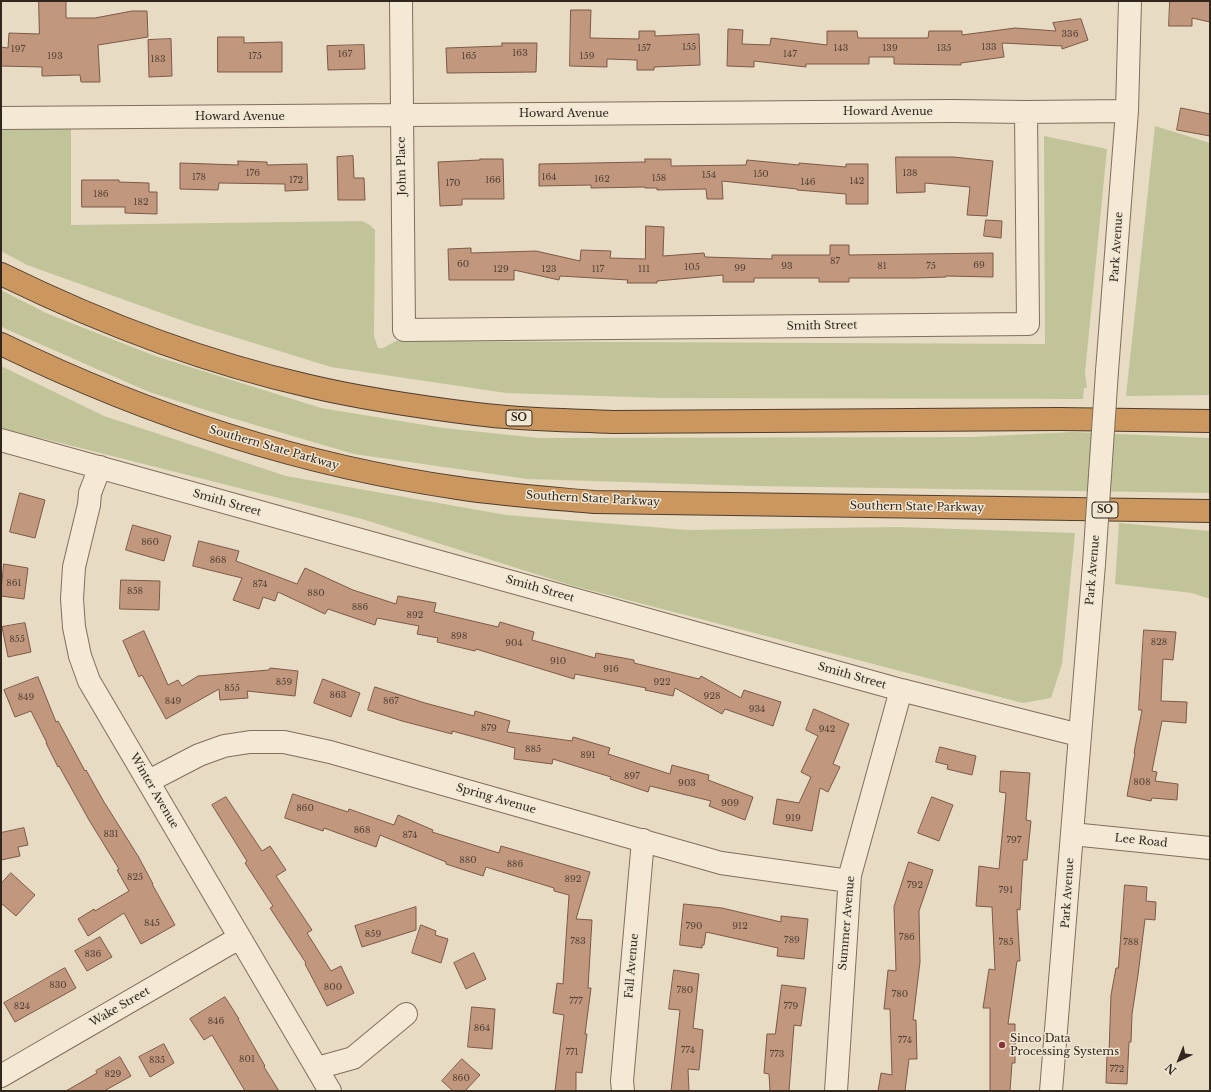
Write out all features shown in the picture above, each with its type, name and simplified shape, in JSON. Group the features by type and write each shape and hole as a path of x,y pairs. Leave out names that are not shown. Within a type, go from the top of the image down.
{"highway":[{"name":"SO","path":"1,274 113,325 177,349 236,367 342,394 476,414 544,420 620,422 1059,419 1210,422"},
{"name":"Southern State Parkway","path":"1,344 94,387 158,412 228,436 349,468 457,488 594,502 1210,512"}],"street":[{"name":"John Place","path":"401,1 404,330"},
{"name":"Park Avenue","path":"1051,1091 1094,564 1127,111 1130,1"},
{"name":"Howard Avenue","path":"1,118 1127,111"},
{"name":"Smith Street","path":"404,330 1028,324 1026,112"},
{"name":"Smith Street","path":"1,440 901,690 1079,735"},
{"name":"Winter Avenue","path":"100,467 90,493 89,505 74,567 72,599 74,627 80,656 89,681 330,1091"},
{"name":"Summer Avenue","path":"836,1091 849,881 901,690"},
{"name":"Spring Avenue","path":"149,781 199,755 224,746 250,742 284,742 330,752 721,863 849,881"},
{"name":"Lee Road","path":"1072,834 1210,848"},
{"name":"Fall Avenue","path":"623,1091 622,1081 643,840"},
{"name":"Wake Street","path":"1,1076 239,938"},
{"path":"317,1068 354,1058 406,1014"}],"green space":[{"path":"1155,126 1210,143 1210,395 1126,396"},
{"path":"71,128 71,225 362,221 370,225 375,230 374,336 378,348 383,348 396,341 1045,344 1044,136 1107,149 1085,373 1087,388 1084,388 1083,399 663,398 506,393 331,367 192,324 27,265 1,251 1,130"},
{"path":"1,290 46,313 155,356 321,408 443,428 539,438 971,437 1073,432 1210,438 1210,493 753,486 527,479 354,454 149,392 6,329 1,326"},
{"path":"1,366 104,416 286,476 506,515 688,530 898,527 1075,533 1062,664 1051,698 1023,703 570,585 362,519 1,428"},
{"path":"1119,523 1210,531 1210,599 1192,593 1115,584"}],"building":[{"path":"39,1 66,1 66,18 95,18 132,11 147,11 148,37 98,45 100,82 81,82 80,75 42,76 42,67 1,66 1,47 8,48 9,33 39,34"},
{"path":"1170,1 1210,1 1210,22 1192,18 1192,26 1169,26"},
{"path":"571,10 591,10 590,38 639,39 639,31 655,31 655,36 699,34 700,65 654,67 654,70 637,70 637,60 607,59 607,67 570,66"},
{"path":"1081,19 1088,40 1062,49 1062,46 1002,43 1004,57 961,63 961,65 894,64 894,57 869,57 869,64 806,64 806,67 754,61 754,67 727,66 728,29 743,30 742,44 770,45 771,38 827,45 827,31 857,31 858,38 928,38 929,31 962,31 962,35 1015,28 1056,31 1053,23"},
{"path":"218,37 244,37 244,43 282,42 282,72 218,72"},
{"path":"171,39 172,76 149,77 148,40"},
{"path":"502,43 537,43 536,72 447,73 446,48 502,46"},
{"path":"364,45 365,69 328,70 327,46"},
{"path":"1181,108 1210,114 1210,136 1177,130"},
{"path":"353,156 354,178 364,178 365,200 338,200 337,157"},
{"path":"896,157 953,157 993,161 987,216 967,215 970,187 925,183 925,192 897,193"},
{"path":"503,159 504,199 462,199 462,205 440,206 438,162"},
{"path":"645,159 671,159 671,166 746,165 747,160 799,165 799,163 846,167 846,164 868,164 868,204 846,204 846,194 722,181 723,199 707,199 706,189 657,190 657,188 645,187 591,188 591,185 539,186 539,164 645,162"},
{"path":"238,161 267,162 267,165 307,164 308,190 285,191 285,184 219,183 218,190 180,189 180,163 238,165"},
{"path":"82,180 119,180 119,182 149,183 149,192 157,192 157,214 125,213 125,207 82,207"},
{"path":"986,220 1002,221 1001,238 984,236"},
{"path":"646,226 664,227 663,256 704,253 705,257 772,259 772,255 830,255 830,245 849,245 849,255 993,253 993,277 946,276 915,278 849,278 849,282 819,282 819,278 754,278 754,282 723,282 723,275 657,281 657,283 627,283 628,280 560,276 559,280 514,270 514,280 449,280 448,249 471,248 471,253 536,251 580,261 581,250 611,251 610,258 645,259"},
{"path":"20,493 45,500 35,538 10,532"},
{"path":"133,525 171,536 164,561 126,550"},
{"path":"199,541 239,551 236,561 297,584 305,568 353,590 396,604 398,596 436,603 434,612 498,627 500,622 534,632 532,640 595,658 596,653 634,660 634,663 699,679 701,676 741,698 744,690 781,702 773,726 725,709 722,714 675,688 673,696 645,690 646,688 575,674 574,679 476,649 475,651 437,642 438,638 417,634 419,626 377,618 375,625 328,609 325,614 278,592 275,601 263,597 259,609 233,600 242,578 193,566"},
{"path":"4,564 28,568 24,599 1,596"},
{"path":"121,580 160,581 159,610 120,609"},
{"path":"25,623 31,652 8,657 2,627"},
{"path":"1144,630 1176,632 1173,660 1163,659 1161,701 1187,702 1186,723 1162,721 1152,771 1157,772 1155,781 1178,784 1177,800 1152,798 1151,801 1127,796 1142,710 1139,710"},
{"path":"144,631 168,685 178,680 182,686 198,676 269,670 270,668 298,671 295,696 247,691 248,698 220,700 219,689 166,719 142,675 139,677 123,641"},
{"path":"38,677 56,722 58,721 85,771 86,770 138,856 175,925 141,944 124,913 88,936 78,919 129,891 117,870 119,869 89,820 59,766 58,767 31,711 15,717 4,690"},
{"path":"323,679 360,693 351,717 314,703"},
{"path":"375,687 425,703 474,716 475,711 510,721 507,732 572,741 573,737 610,748 608,754 670,774 672,765 709,775 708,780 753,797 745,820 709,806 711,801 650,786 648,792 610,779 611,777 553,759 552,764 514,759 515,748 452,731 452,734 402,721 368,710"},
{"path":"814,709 849,724 833,764 840,767 828,792 820,788 812,831 773,824 777,799 799,803 811,777 801,772 818,736 806,730"},
{"path":"940,747 976,756 972,775 947,769 948,765 936,762"},
{"path":"1001,771 1030,773 1026,820 1031,821 1027,860 1023,860 1020,910 1017,909 1020,961 1017,961 1008,1024 1015,1024 1015,1063 1012,1063 1010,1091 990,1091 990,1008 983,1008 989,969 995,970 992,907 976,906 979,866 999,869 1006,793 1000,792"},
{"path":"293,794 348,812 349,809 394,825 398,815 433,830 432,832 499,853 501,846 590,872 576,919 592,920 588,988 591,988 585,1034 587,1034 582,1073 576,1072 576,1091 555,1091 564,1015 553,1013 557,983 563,984 569,895 554,891 554,888 486,867 483,876 446,864 446,862 380,835 376,847 324,828 323,831 285,818"},
{"path":"226,797 262,851 270,846 286,870 276,876 312,930 307,933 331,971 341,966 354,993 327,1006 305,964 306,963 270,908 273,906 245,863 247,861 212,805"},
{"path":"932,797 953,805 939,841 918,833"},
{"path":"24,828 28,845 18,847 20,856 1,860 1,833"},
{"path":"909,862 933,870 919,911 920,962 913,1020 916,1020 917,1059 909,1059 905,1091 878,1091 881,1073 892,1075 890,1009 884,1009 888,970 896,971 894,907"},
{"path":"11,873 35,895 16,916 1,903 1,884"},
{"path":"1125,885 1147,887 1146,901 1156,902 1155,920 1145,919 1132,1014 1127,1084 1106,1083 1107,1054 1109,1054 1111,995 1116,968 1118,968"},
{"path":"684,904 722,908 781,922 781,916 808,919 804,959 777,956 778,948 706,932 704,945 702,945 702,948 680,945"},
{"path":"416,907 416,930 362,947 355,926"},
{"path":"421,925 436,931 435,935 448,939 441,963 412,953"},
{"path":"100,937 112,957 87,971 75,951"},
{"path":"474,953 486,979 466,989 454,963"},
{"path":"65,968 76,988 15,1022 4,1003"},
{"path":"674,970 699,974 693,1028 703,1030 699,1070 688,1069 689,1091 671,1091 680,1010 669,1009"},
{"path":"782,985 806,988 801,1026 794,1025 789,1091 770,1091 769,1074 764,1073 767,1034 775,1034"},
{"path":"225,997 279,1091 245,1091 212,1035 204,1040 190,1019"},
{"path":"472,1007 495,1009 492,1049 468,1047"},
{"path":"164,1044 174,1063 150,1077 139,1057"},
{"path":"120,1057 131,1076 104,1091 66,1091 97,1073 96,1071"},
{"path":"462,1059 480,1075 465,1091 453,1091 442,1081"}],"place":[{"name":"Sinco Data Processing Systems","path":"1002,1045"}]}
